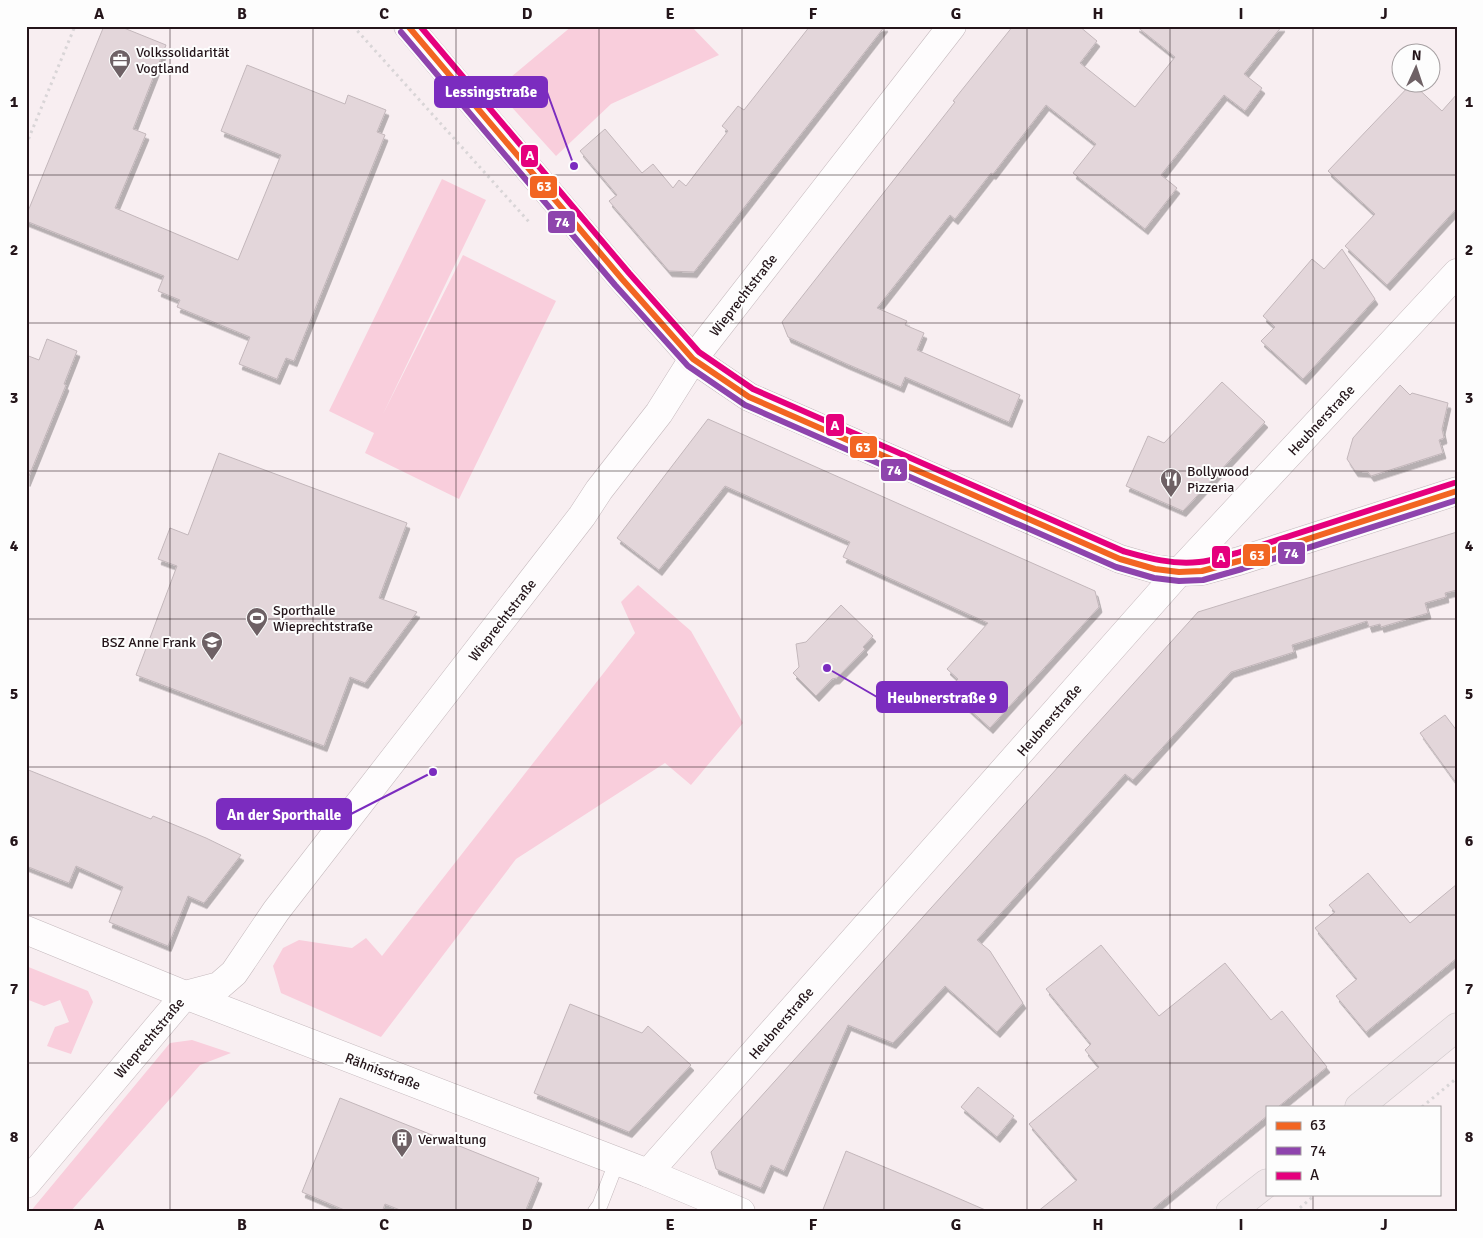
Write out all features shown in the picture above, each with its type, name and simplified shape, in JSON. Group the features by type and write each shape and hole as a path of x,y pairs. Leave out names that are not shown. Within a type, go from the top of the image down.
{"main road":[{"path":"408,26 622,279 693,359 749,397 758,401 1120,559 1155,569 1179,572 1202,571 1240,561 1457,491"},
{"path":"1360,1106 1457,1027"},
{"path":"1230,1212 1266,1184"}],"street":[{"name":"Wieprechtstraße","path":"26,1184 185,995 219,986 234,973 276,911 572,529 599,490 659,413 693,359 952,26"},
{"name":"Heubnerstraße","path":"648,1173 1179,572 1457,273"},
{"name":"Rähnisstraße","path":"26,930 185,995 648,1173 741,1212"}],"lane":[{"path":"595,1212 600,1205 617,1161"}],"path":[{"path":"26,145 75,26"},
{"path":"353,26 530,224"},
{"path":"1423,1106 1457,1078"},
{"path":"1295,1212 1314,1196"}],"shaded area":[{"path":"572,26 691,26 719,55 611,104 556,156 499,93 511,77"},
{"path":"442,179 486,200 383,414 463,255 556,301 459,499 365,453 374,433 329,411"},
{"path":"638,585 691,631 743,723 691,785 665,763 516,859 381,1037 281,993 273,966 283,948 299,940 352,948 366,938 382,956 635,633 621,602"},
{"path":"26,966 88,991 93,1002 71,1054 47,1046 55,1027 69,1022 60,1000 44,1006 26,999"},
{"path":"192,1040 231,1053 200,1065 70,1212 30,1212 170,1043"}],"building":[{"path":"104,26 119,26 166,45 133,129 146,134 115,208 238,260 281,155 221,131 247,65 345,104 348,95 386,110 377,132 385,135 294,361 286,358 277,379 239,364 250,337 177,307 180,300 158,291 164,276 26,221 26,216"},
{"path":"810,26 885,26 694,272 669,271 609,201 617,195 580,151 605,129 642,173 653,164 673,188 679,180 686,186 728,131 722,126 738,106 744,110"},
{"path":"1013,26 1079,26 1097,41 1080,63 1135,107 1175,57 1136,26 1282,26 1244,74 1262,88 1245,111 1224,95 1161,175 1177,188 1145,229 1073,173 1096,144 1046,105 993,174 991,173 955,219 950,215 877,308 907,321 905,325 924,333 917,350 1020,395 1009,422 905,377 901,387 847,364 788,337 782,322"},
{"path":"1403,92 1422,92 1442,111 1457,94 1457,208 1387,285 1345,246 1375,214 1328,171"},
{"path":"1342,249 1375,299 1303,379 1261,341 1275,327 1263,316 1312,259 1324,269"},
{"path":"47,339 77,351 64,384 66,385 27,481 26,355 39,360"},
{"path":"1222,382 1265,422 1183,511 1126,486 1148,436 1164,443"},
{"path":"1400,385 1410,395 1412,393 1448,403 1442,429 1444,438 1439,440 1443,453 1371,476 1368,472 1355,471 1347,459 1353,438"},
{"path":"708,419 1095,591 1099,607 990,728 948,690 958,679 947,669 988,623 843,557 850,542 725,486 659,570 617,538"},
{"name":"Sporthalle Wieprechtstraße","path":"219,453 407,523 379,598 417,612 365,683 350,677 324,746 136,675 177,566 158,559 170,528 188,535"},
{"path":"1457,532 1457,590 1445,593 1446,597 1425,603 1428,613 1381,627 1380,624 1369,627 1367,621 1292,645 1294,652 1231,672 1133,780 1125,774 977,940 990,951 1023,1003 997,1032 945,986 893,1043 848,1025 784,1171 771,1165 761,1188 716,1169 711,1152 1198,612"},
{"path":"841,605 873,636 863,647 865,649 837,678 832,679 816,696 793,673 799,667 796,644 806,642"},
{"path":"1445,715 1457,731 1457,784 1420,733"},
{"path":"26,769 151,819 153,816 241,855 204,903 188,896 168,946 109,922 123,887 76,866 69,883 26,866"},
{"path":"1368,873 1410,923 1457,884 1457,958 1366,1032 1336,996 1357,979 1315,928 1335,912 1329,905"},
{"path":"1101,945 1159,1016 1225,963 1271,1020 1282,1011 1327,1067 1279,1106 1266,1106 1266,1117 1149,1212 1037,1212 1077,1180 1029,1124 1099,1067 1085,1050 1091,1044 1046,989"},
{"path":"570,1004 642,1033 648,1026 691,1065 629,1132 534,1093"},
{"path":"978,1087 1014,1116 997,1137 961,1107"},
{"name":"Verwaltung","path":"340,1098 539,1178 525,1212 405,1212 385,1204 382,1212 349,1212 302,1192"},
{"path":"846,1151 930,1186 990,1212 822,1212"}],"transit line":[{"name":"63","path":"408,26 622,279 693,359 749,397 1120,559 1155,569 1179,572 1202,571 1239,561 1457,491"},
{"name":"A","path":"420,26 629,273 699,352 753,389 1123,551 1170,562 1189,563 1213,560 1454,483"},
{"name":"74","path":"401,32 615,285 688,366 745,405 1116,567 1154,578 1179,581 1203,580 1457,500"}],"place":[{"name":"Volkssolidarität Vogtland","path":"120,79"},
{"name":"Lessingstraße","path":"574,166"},
{"name":"Bollywood Pizzeria","path":"1171,498"},
{"name":"Sporthalle Wieprechtstraße","path":"257,637"},
{"name":"BSZ Anne Frank","path":"212,661"},
{"name":"Heubnerstraße 9","path":"827,668"},
{"name":"An der Sporthalle","path":"433,772"},
{"name":"Verwaltung","path":"402,1158"}]}
